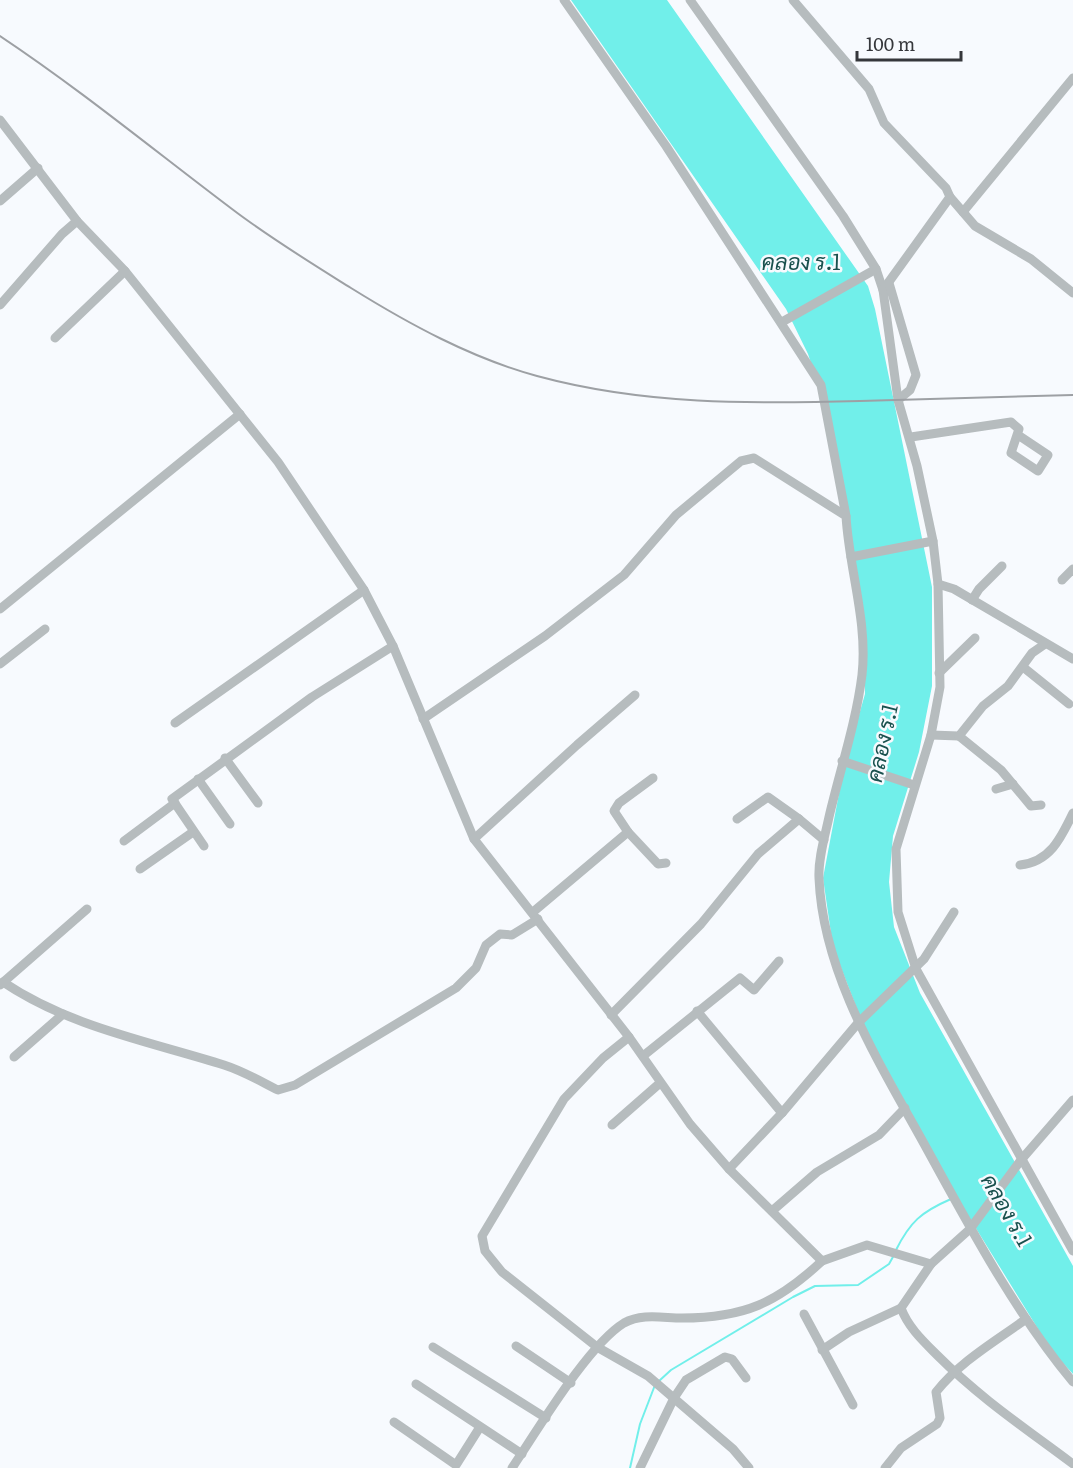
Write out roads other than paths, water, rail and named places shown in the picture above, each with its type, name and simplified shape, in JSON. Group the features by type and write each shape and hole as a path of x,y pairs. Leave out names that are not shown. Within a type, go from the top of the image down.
{"street":[{"path":"564,0 666,146 821,385 854,556 861,620 862,672 854,722 842,761 824,840 819,877 831,949 858,1023 970,1228 1026,1319 1073,1382"},
{"path":"690,0 843,216 886,287 916,375 910,390 898,400"},
{"path":"793,0 869,89 884,123 946,188 975,226 1031,259 1073,293"},
{"path":"963,212 1073,78"},
{"path":"0,120 77,221 125,271 278,462 364,590 393,646 474,839 629,1037 690,1124 729,1169 822,1261"},
{"path":"0,201 38,168"},
{"path":"950,196 886,287 898,400 911,437 938,584 940,687 931,735 896,849 898,912 916,969 1073,1251"},
{"path":"0,305 62,234 77,221"},
{"path":"782,322 876,269"},
{"path":"55,339 125,271"},
{"path":"0,609 240,414"},
{"path":"911,437 1007,422 1018,426 1018,435"},
{"path":"423,719 545,636 624,575 676,515 741,461 754,458 846,516"},
{"path":"854,556 930,541"},
{"path":"972,600 979,589 1002,566"},
{"path":"1062,580 1073,569"},
{"path":"938,584 954,589 1073,659"},
{"path":"175,723 364,590"},
{"path":"0,664 45,629"},
{"path":"939,673 975,638"},
{"path":"959,736 983,706 1008,686 1032,653 1045,644"},
{"path":"204,846 172,799 225,758 312,697 393,646"},
{"path":"1023,667 1069,704"},
{"path":"474,839 635,695"},
{"path":"931,735 959,736 982,763 1001,770 1031,806 1041,805"},
{"path":"225,758 258,804"},
{"path":"842,761 915,785"},
{"path":"653,778 614,808 628,832 658,864 666,863"},
{"path":"198,779 230,824"},
{"path":"996,789 1013,784"},
{"path":"737,819 768,797 824,840"},
{"path":"124,841 175,803"},
{"path":"1020,865 1034,864 1048,854 1061,838 1073,813"},
{"path":"611,1015 701,924 758,854 799,819"},
{"path":"140,869 193,832"},
{"path":"87,909 1,983 32,1002 63,1014 105,1030 227,1066 278,1090 295,1085 435,1002 467,979 486,945 500,934 512,935 536,916 628,832"},
{"path":"729,1169 782,1113 858,1023 916,969 939,939 954,912"},
{"path":"643,1056 740,978 754,990 780,962"},
{"path":"697,1011 782,1113"},
{"path":"14,1057 63,1014"},
{"path":"629,1037 603,1058 564,1099 482,1236 484,1251 502,1272 597,1347 648,1376 733,1449 749,1468"},
{"path":"612,1125 660,1083"},
{"path":"822,1350 849,1332 901,1308 931,1264 970,1228 1021,1160 1069,1112 1073,1100"},
{"path":"772,1211 817,1172 879,1135 904,1108"},
{"path":"512,1468 597,1347 624,1323 641,1317 684,1318 732,1314 761,1305 793,1288 822,1261 867,1245 931,1264"},
{"path":"901,1308 905,1318 921,1339 988,1403 1073,1464"},
{"path":"804,1314 853,1405"},
{"path":"885,1468 901,1448 937,1424 940,1418 936,1392 953,1371 987,1344 1026,1319"},
{"path":"516,1346 571,1383"},
{"path":"433,1347 546,1418"},
{"path":"640,1468 674,1398 686,1380 725,1357 732,1359 746,1378"},
{"path":"416,1384 522,1454"},
{"path":"394,1422 456,1465 480,1427"}],"water":[{"name":"คลอง ร.1","path":"571,0 667,0 868,286 875,309 932,587 932,686 919,752 893,836 889,882 894,927 920,993 1073,1266 1073,1374 1051,1350 956,1196 864,1027 833,947 823,878 844,767 865,694 863,612 820,390 808,354 786,309"}],"waterway":[{"path":"896,1250 906,1232 924,1213 951,1199"},
{"path":"659,1381 671,1370 793,1297 815,1286 858,1285 889,1264 894,1255"},
{"path":"630,1468 640,1424 655,1385"}],"railway":[{"path":"0,36 89,99 246,220 291,250 418,327 464,350 512,369 577,386 617,393 738,402 1073,395"}]}
